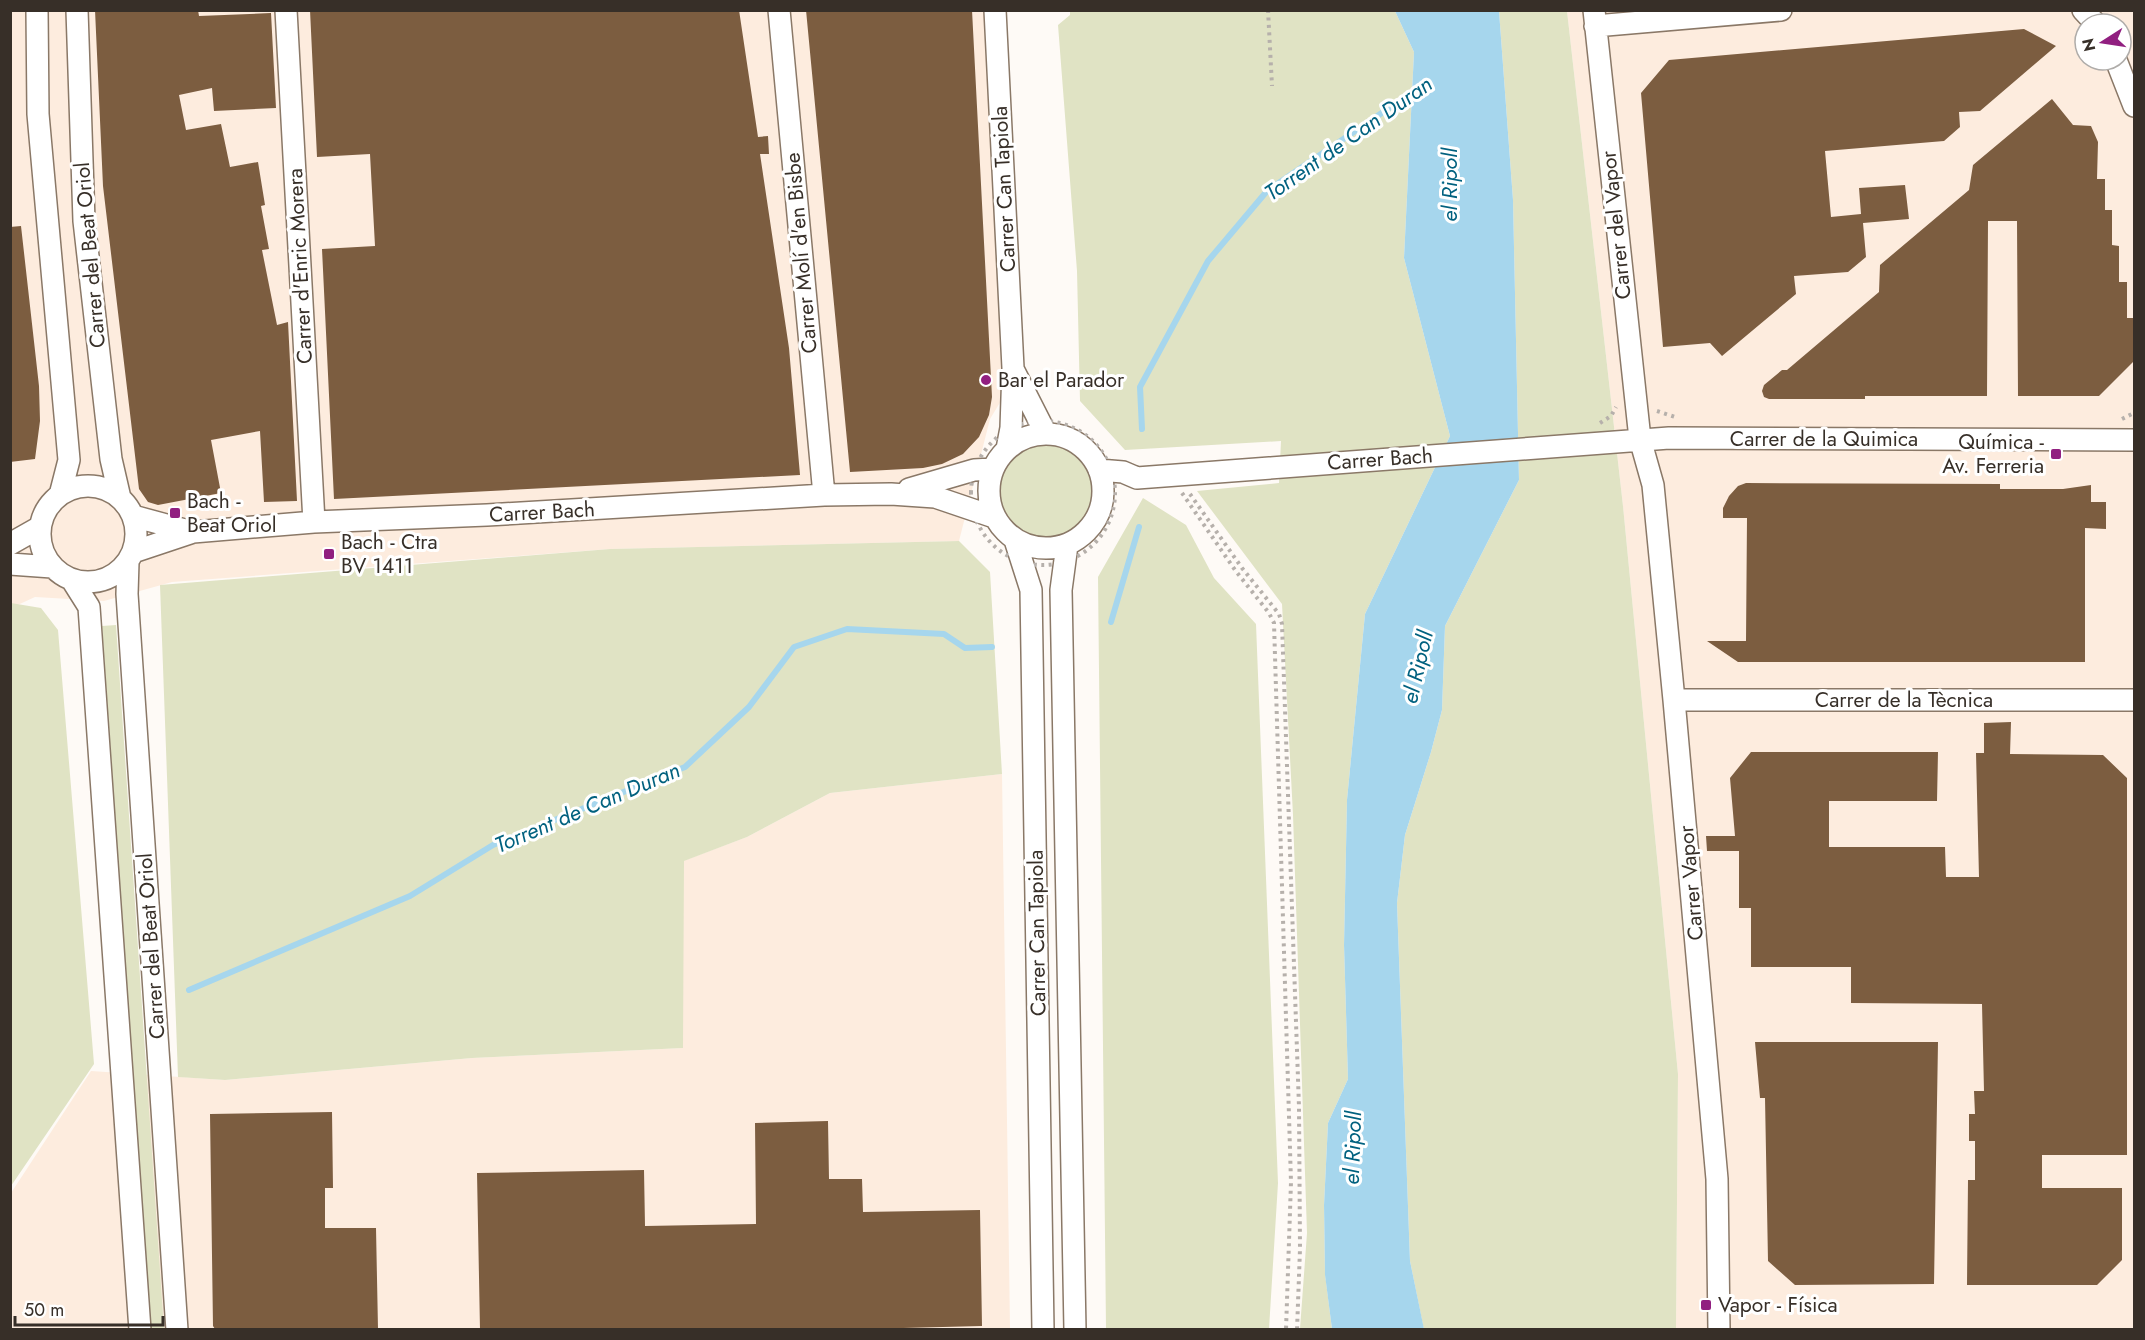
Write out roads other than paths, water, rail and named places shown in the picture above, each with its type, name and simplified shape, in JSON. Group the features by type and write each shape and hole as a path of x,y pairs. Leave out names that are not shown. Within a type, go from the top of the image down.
{"street":[{"name":"Carrer del Beat Oriol","path":"37,10 38,114 69,460 60,495 46,511 40,527"},
{"name":"Carrer del Beat Oriol","path":"77,10 84,221 111,459 120,498 133,516 136,537 131,557 127,594 177,1329"},
{"name":"Carrer d'Enric Morera","path":"286,10 314,522"},
{"name":"Carrer Molí d'en Bisbe","path":"779,10 824,495"},
{"name":"Carrer Can Tapiola","path":"995,10 1013,368 1011,428 1007,449"},
{"path":"1594,18 1781,10"},
{"name":"Carrer del Vapor","path":"1594,18 1631,440"},
{"path":"2125,72 2134,106"},
{"name":"Carrer Can Tapiola","path":"1013,368 1042,427"},
{"path":"1042,427 1074,441 1085,450 1107,484 1089,528 1065,554 1031,547 1015,540 976,515 989,493 983,470 1007,449 1042,427"},
{"name":"Carrer Bach","path":"1107,484 1137,478 1183,481 1270,468 1631,440"},
{"name":"Carrer de la Quimica","path":"1631,440 2134,440"},
{"name":"Carrer Vapor","path":"1631,440 1653,485 1717,1179 1719,1329"},
{"name":"Carrer Bach","path":"891,494 983,470"},
{"path":"60,495 73,488 92,486 103,488 120,498"},
{"name":"Carrer Bach","path":"131,557 193,532 314,522 499,515 824,495 891,494 934,497 976,515"},
{"name":"Carrer Bach","path":"133,516 193,532"},
{"path":"10,544 40,527 45,557 52,567"},
{"name":"Carrer Can Tapiola","path":"1015,540 1030,590 1043,1329"},
{"name":"Carrer Can Tapiola","path":"1065,554 1061,590 1075,1329"},
{"path":"72,580 92,583 110,578 131,557"},
{"path":"10,564 52,567"},
{"name":"Carrer del Beat Oriol","path":"52,567 72,580 89,607 140,1329"},
{"name":"Carrer de la Tècnica","path":"1674,700 2134,700"}],"water":[{"name":"el Ripoll","path":"1395,11 1499,11 1513,200 1519,480 1445,626 1442,710 1405,835 1397,903 1410,1261 1424,1329 1332,1329 1325,1275 1324,1205 1328,1123 1348,1079 1344,945 1347,800 1365,614 1450,436 1404,258 1414,52"}],"waterway":[{"name":"Torrent de Can Duran","path":"1142,429 1140,387 1208,261 1267,191 1417,89"},
{"name":"Torrent de Can Duran","path":"1111,622 1139,527"},
{"name":"Torrent de Can Duran","path":"189,990 410,896 493,845 685,767 749,707 794,647 847,629 944,634 965,648 992,647"}],"place":[{"name":"Bar el Parador","path":"986,380"},
{"name":"Química - Av. Ferreria","path":"2056,454"},
{"name":"Bach - Beat Oriol","path":"175,513"},
{"name":"Bach - Ctra BV 1411","path":"329,554"},
{"name":"Vapor - Física","path":"1706,1305"}]}
